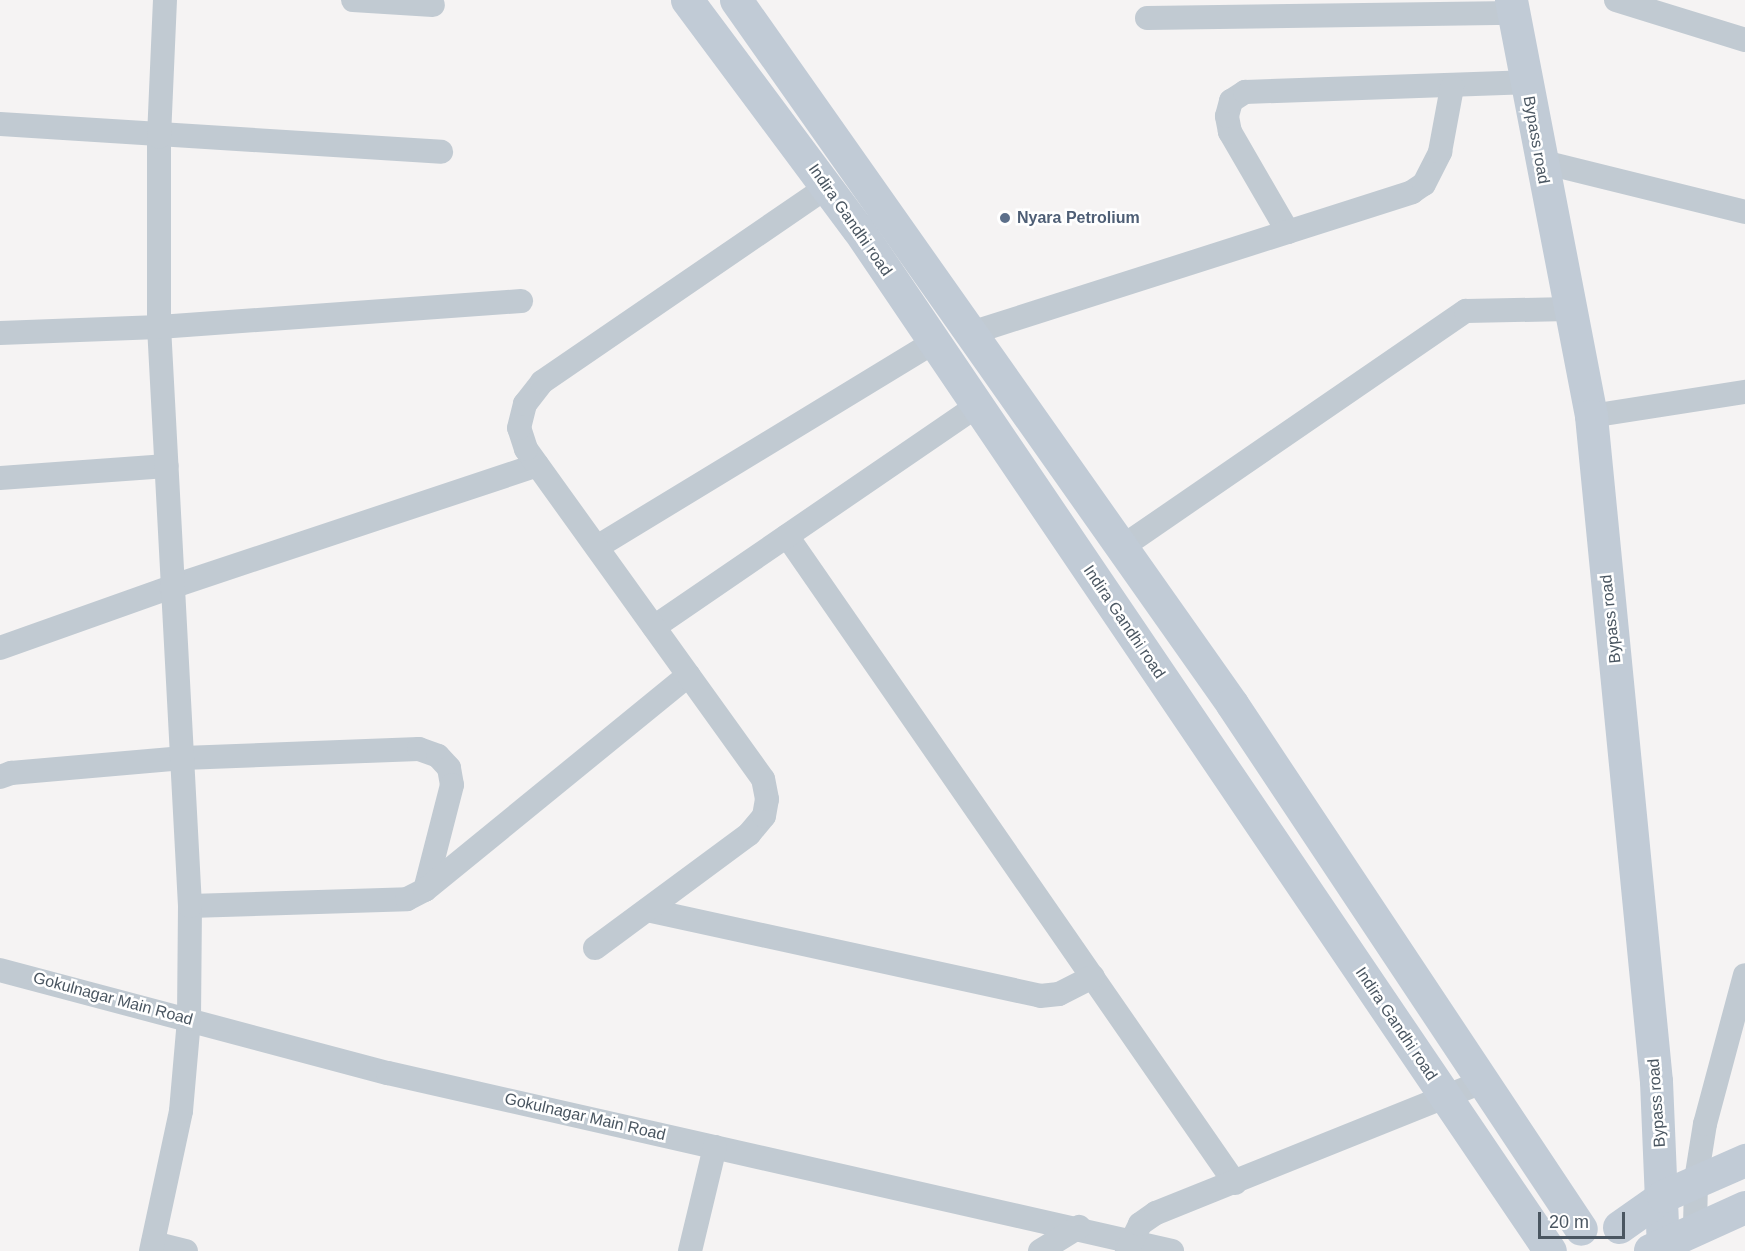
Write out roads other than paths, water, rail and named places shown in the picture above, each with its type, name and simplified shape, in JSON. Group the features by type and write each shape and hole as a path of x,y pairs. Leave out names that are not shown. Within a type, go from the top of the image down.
{"main road":[{"name":"Indira Gandhi road","path":"687,0 827,187 978,406 1444,1096 1552,1251"},
{"name":"Indira Gandhi road","path":"736,0 1233,705 1581,1229"},
{"name":"Bypass road","path":"1513,6 1539,161 1591,417 1654,1058 1663,1196 1655,1248"},
{"path":"1619,1227 1663,1196 1745,1160"},
{"path":"1552,1251 1581,1229 1600,1225 1619,1227 1655,1248 1745,1207"}],"street":[{"path":"165,0 159,137 159,327 171,587 183,758 190,906 189,1019 181,1111 152,1247 186,1251"},
{"path":"353,0 433,5"},
{"path":"1616,0 1745,40"},
{"path":"1147,18 1513,6"},
{"path":"1288,232 1230,132 1227,116 1231,101 1245,92 1452,87 1526,82"},
{"path":"971,333 1412,192 1424,184 1440,152 1452,87"},
{"path":"0,124 159,137 441,152"},
{"path":"1539,161 1745,213"},
{"path":"595,948 749,834 764,816 766,807 763,779 526,449 519,428 525,404 542,382 827,187"},
{"path":"0,333 159,327 520,301"},
{"path":"1122,548 1466,311 1569,309"},
{"path":"597,548 934,342"},
{"path":"1591,417 1745,392"},
{"path":"654,627 978,406"},
{"path":"0,648 171,587 537,465"},
{"path":"0,478 167,466"},
{"path":"787,536 1235,1183"},
{"path":"190,906 407,899 425,890 688,675"},
{"path":"0,777 11,772 183,758 419,749 438,756 449,768 452,784 425,890"},
{"path":"647,910 1040,996 1059,994 1094,977"},
{"name":"Gokulnagar Main Road","path":"0,970 388,1073 1079,1227 1128,1246 1173,1251"},
{"path":"1695,1228 1696,1180 1705,1124 1745,975"},
{"path":"1128,1246 1140,1224 1156,1213 1482,1082"},
{"path":"690,1251 715,1147"},
{"path":"1040,1251 1079,1227"}],"place":[{"name":"Nyara Petrolium","path":"1005,218"}]}
